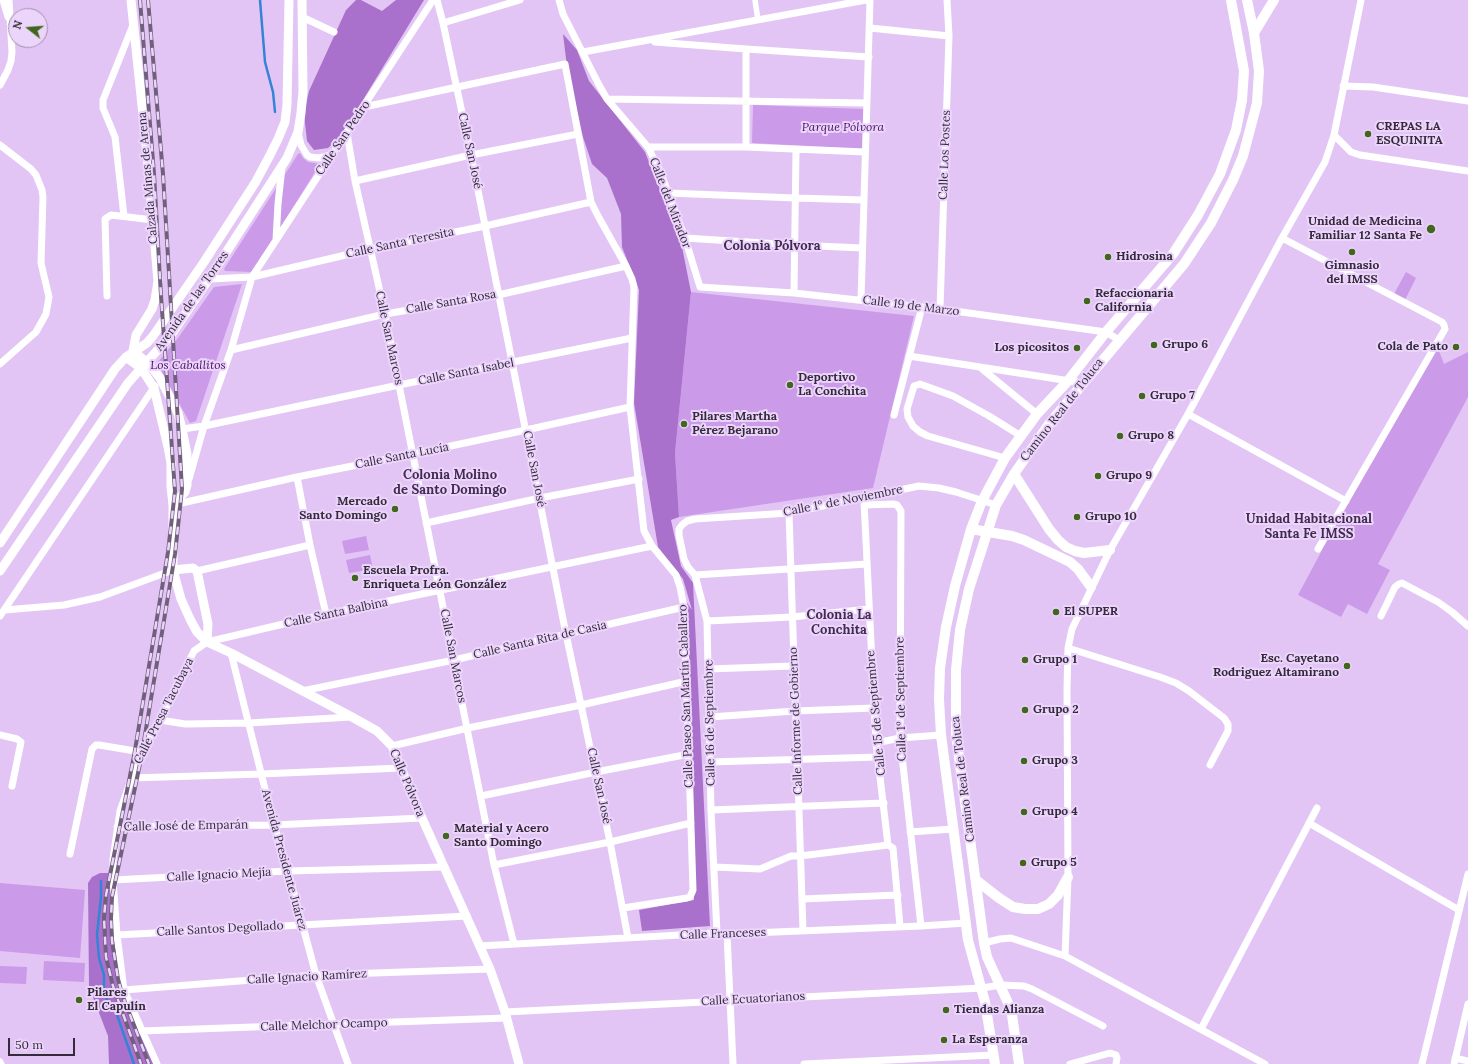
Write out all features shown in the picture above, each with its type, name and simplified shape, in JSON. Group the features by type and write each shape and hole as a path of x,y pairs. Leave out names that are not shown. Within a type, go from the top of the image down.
{"main road":[{"name":"Camino Real de Toluca","path":"994,1059 988,1017 982,988 973,960 966,923 941,735 940,668 955,586 971,528 982,501 1005,458 1037,414 1067,382 1106,332 1173,254 1198,215 1220,174 1229,152 1242,100 1244,71 1231,0"},
{"name":"Camino Real de Toluca","path":"1019,1064 1012,1015 1001,985 990,964 984,943 956,735 955,692 960,630 969,589 996,505 1014,474 1049,424 1082,383 1184,264 1211,223 1234,180 1243,156 1257,103 1259,71 1254,33 1247,0"},
{"path":"1254,33 1274,0"},
{"path":"1229,152 1243,156"},
{"path":"1013,447 1025,457"},
{"path":"1014,474 1049,529 1066,547 1084,553 1110,550"},
{"path":"971,528 1012,536 1024,540 1070,562 1078,569 1091,586"},
{"path":"976,880 1013,907 1038,909 1049,904 1058,895 1068,877"}],"street":[{"path":"3,0 8,18"},
{"name":"Calzada Minas de Arena","path":"130,354 136,336 152,310 158,281 131,0"},
{"name":"Avenida de las Torres","path":"0,543 115,369 130,354 147,343 153,336 204,262 255,183 278,139 285,122 287,104 289,0"},
{"name":"Avenida de las Torres","path":"0,571 124,390 171,335 209,279 293,146 298,132 303,91 302,0"},
{"name":"Calle San Pedro","path":"187,485 204,426 230,350 252,277 433,0"},
{"name":"Calle San José","path":"436,0 443,22 471,155 566,634 596,772 628,938"},
{"path":"443,22 520,0"},
{"name":"Calle del Mirador","path":"559,0 563,14 607,99 648,147 660,171 685,238 700,287"},
{"path":"755,0 758,20"},
{"path":"583,52 866,0"},
{"path":"861,300 870,0"},
{"name":"Calle Los Postes","path":"940,309 949,36 947,0"},
{"path":"1065,956 1068,877 1067,689 1068,648 1072,629 1091,586 1110,550 1188,414 1282,238 1325,162 1334,135 1361,0"},
{"path":"302,17 334,32"},
{"path":"124,216 115,137 103,108 104,100 134,25"},
{"path":"870,28 949,36"},
{"path":"647,41 746,50 868,57"},
{"path":"0,85 11,61 12,48"},
{"path":"746,50 746,147"},
{"path":"364,107 565,64 591,202 626,266"},
{"path":"1343,86 1373,87 1468,101"},
{"path":"607,99 867,103"},
{"path":"298,132 301,145 307,155 310,157 319,158 331,155"},
{"name":"Calle San Marcos","path":"347,132 355,181 371,249 399,385 494,864 514,944"},
{"path":"355,181 471,155 578,134"},
{"path":"1334,135 1351,152 1360,155 1468,171"},
{"path":"0,145 31,169 42,190 41,263 49,297 46,314 36,332 0,364"},
{"path":"648,147 746,147 865,152"},
{"path":"794,293 796,150"},
{"path":"276,241 282,164"},
{"path":"668,193 864,200"},
{"name":"Calle Santa Teresita","path":"209,279 252,277 371,249 485,226 591,202"},
{"path":"107,296 104,222 109,215 153,220"},
{"path":"685,238 862,248"},
{"path":"1282,238 1442,322 1444,325 1444,332 1318,549"},
{"name":"Calle Paseo San Martín Caballero","path":"623,908 687,898 690,897 693,890 684,607 676,575 652,546 644,531 630,406 634,287 626,266"},
{"name":"Calle Santa Rosa","path":"230,350 384,314 498,295 626,266"},
{"name":"Calle 19 de Marzo","path":"700,287 794,293 940,309 1106,332 1119,340"},
{"path":"894,415 922,307"},
{"name":"Calle Santa Isabel","path":"182,429 204,426 632,338"},
{"path":"130,354 160,378 178,413 187,454 187,485 185,492 173,505"},
{"path":"909,356 1067,382 1082,383"},
{"path":"144,366 154,388 171,463 170,488 173,505 173,570 181,599 190,618 197,632 208,642"},
{"path":"980,368 1037,414"},
{"path":"2,613 160,378"},
{"path":"1005,458 928,436 920,432 913,426 908,418 907,409 913,388 917,384 920,384 953,396 1021,436"},
{"name":"Calle Santa Lucía","path":"173,505 297,477 526,430 630,406"},
{"path":"1188,414 1346,501"},
{"path":"297,477 310,545 326,614"},
{"path":"426,523 540,498 639,479"},
{"name":"Calle 1º de Noviembre","path":"687,521 695,519 789,513 864,501 920,486 956,492 996,505"},
{"name":"Calle 15 de Septiembre","path":"864,501 876,743 888,845 891,845 893,848 900,926"},
{"name":"Calle 1º de Septiembre","path":"864,501 897,505 901,511 900,738 921,926"},
{"name":"Calle Informe de Gobierno","path":"789,513 803,930"},
{"name":"Calle 16 de Septiembre","path":"687,521 679,530 679,535 684,559 688,567 695,575 707,622 711,810 717,933"},
{"path":"2,613 72,604 100,596 173,570 193,568 197,571 310,545"},
{"name":"Calle Santa Balbina","path":"208,642 326,614 652,546"},
{"path":"695,575 867,564"},
{"path":"197,571 208,624 208,642"},
{"path":"1381,616 1395,587 1402,583 1438,602 1468,626"},
{"name":"Calle Santa Rita de Casia","path":"302,691 454,660 684,607"},
{"path":"707,622 792,617 869,609"},
{"name":"Calle Pólvora","path":"208,642 377,731 392,746 422,818 490,969 506,1015 519,1064"},
{"name":"Calle Presa Tacubaya","path":"157,1064 141,1032 124,990 117,935 113,859 120,811 141,752 160,720 194,651 208,642"},
{"path":"1068,648 1176,683 1224,718 1228,724 1228,731 1210,765"},
{"name":"Avenida Presidente Juárez","path":"231,653 274,825 316,975 348,1064"},
{"path":"709,669 793,666"},
{"path":"392,746 468,728 581,705 687,681"},
{"path":"710,717 795,711 874,708"},
{"path":"160,720 185,724 249,723 352,717"},
{"path":"0,735 17,739 21,742 12,786"},
{"path":"876,743 900,738 941,735"},
{"path":"70,854 92,749 96,745 99,745 141,752"},
{"path":"481,796 689,754"},
{"path":"710,762 878,757"},
{"path":"131,778 401,768"},
{"path":"711,810 884,803"},
{"path":"1201,1029 1317,808"},
{"name":"Calle José de Emparán","path":"117,827 274,825 422,818"},
{"path":"494,864 610,842 691,823"},
{"path":"1309,823 1459,910"},
{"path":"910,832 953,829"},
{"path":"714,866 760,868 791,856 888,845"},
{"name":"Calle Ignacio Mejía","path":"113,880 288,871 445,867"},
{"path":"1422,1064 1468,874"},
{"path":"802,898 898,895"},
{"name":"Calle Santos Degollado","path":"117,935 467,916"},
{"name":"Calle Franceses","path":"479,946 717,933 727,934 966,923"},
{"path":"727,934 733,1064"},
{"path":"984,943 1000,939 1019,939 1065,956 1265,1064"},
{"name":"Calle Ignacio Ramírez","path":"124,990 316,975 490,969"},
{"name":"Calle Ecuatorianos","path":"506,1015 731,1000 982,988 1001,985 1024,986 1032,989 1103,1026"},
{"path":"1468,1004 1466,1018 1454,1061 1468,1061"},
{"name":"Calle Melchor Ocampo","path":"141,1032 333,1025 506,1015"},
{"path":"1070,1064 1110,1053 1116,1055 1116,1064"},
{"path":"804,1064 994,1059"}],"green space":[{"name":"Parque Pólvora","path":"753,105 865,109 864,149 752,143"},
{"path":"300,153 308,162 320,164 253,272 225,271 224,269"},
{"path":"1406,272 1416,278 1405,300 1394,294"},
{"name":"Los Caballitos","path":"242,284 196,421 190,423 157,363 178,338 214,287"},
{"name":"Deportivo La Conchita","path":"691,292 914,316 873,488 679,517 675,453"},
{"path":"1433,349 1439,351 1444,364 1468,352 1468,397 1378,564 1390,570 1367,614 1348,604 1341,617 1298,595 1365,470"},
{"path":"366,536 369,550 345,554 342,541"},
{"path":"370,555 373,569 349,573 346,560"},
{"path":"0,883 85,890 80,958 0,951"},
{"path":"44,961 85,963 84,982 43,980"},
{"path":"0,966 27,967 26,984 0,983"}],"shaded area":[{"path":"356,0 361,0 382,11 396,0 424,0 341,136 328,148 314,150 307,141 304,114 309,91 346,10"},
{"path":"563,34 577,50 589,81 645,152 681,242 691,292 675,453 679,517 671,520 681,566 693,583 710,926 642,931 639,910 694,900 691,703 685,600 692,610 683,579 658,547 634,403 639,290 622,247 621,214 607,178 592,164 583,137 567,67"},
{"path":"100,873 110,873 121,991 156,1064 109,1064 108,1036 89,987 88,883 92,877"}],"waterway":[{"path":"260,0 265,62 273,92 275,112"},
{"path":"101,881 97,935 99,958 104,975 104,988 107,1000 116,1012 134,1064"}],"railway":[{"path":"140,0 154,174 175,491 168,552 134,756 106,895 104,918 106,957 113,986 141,1064"},
{"path":"148,0 163,174 182,489 175,554 141,759 112,897 111,918 112,941 118,979 123,997 149,1064"}],"place":[{"name":"CREPAS LA ESQUINITA","path":"1368,134"},
{"name":"Unidad de Medicina Familiar 12 Santa Fe","path":"1431,229"},
{"name":"Gimnasio del IMSS","path":"1352,252"},
{"name":"Hidrosina","path":"1108,257"},
{"name":"Refaccionaria California","path":"1087,301"},
{"name":"Grupo 6","path":"1154,345"},
{"name":"Cola de Pato","path":"1456,347"},
{"name":"Los picositos","path":"1077,348"},
{"name":"Deportivo La Conchita","path":"790,385"},
{"name":"Grupo 7","path":"1142,396"},
{"name":"Pilares Martha Pérez Bejarano","path":"684,424"},
{"name":"Grupo 8","path":"1120,436"},
{"name":"Grupo 9","path":"1098,476"},
{"name":"Mercado Santo Domingo","path":"395,509"},
{"name":"Grupo 10","path":"1077,517"},
{"name":"Escuela Profra. Enriqueta León González","path":"355,578"},
{"name":"El SUPER","path":"1056,612"},
{"name":"Grupo 1","path":"1025,660"},
{"name":"Esc. Cayetano Rodriguez Altamirano","path":"1347,666"},
{"name":"Grupo 2","path":"1025,710"},
{"name":"Grupo 3","path":"1024,761"},
{"name":"Grupo 4","path":"1024,812"},
{"name":"Material y Acero Santo Domingo","path":"446,836"},
{"name":"Grupo 5","path":"1023,863"},
{"name":"Pilares El Capulín","path":"79,1000"},
{"name":"Tiendas Alianza","path":"946,1010"},
{"name":"La Esperanza","path":"944,1040"}],"district":[{"name":"Colonia Pólvora","path":"772,246"},
{"name":"Colonia Molino de Santo Domingo","path":"450,482"},
{"name":"Unidad Habitacional Santa Fe IMSS","path":"1309,526"},
{"name":"Colonia La Conchita","path":"839,622"}]}
